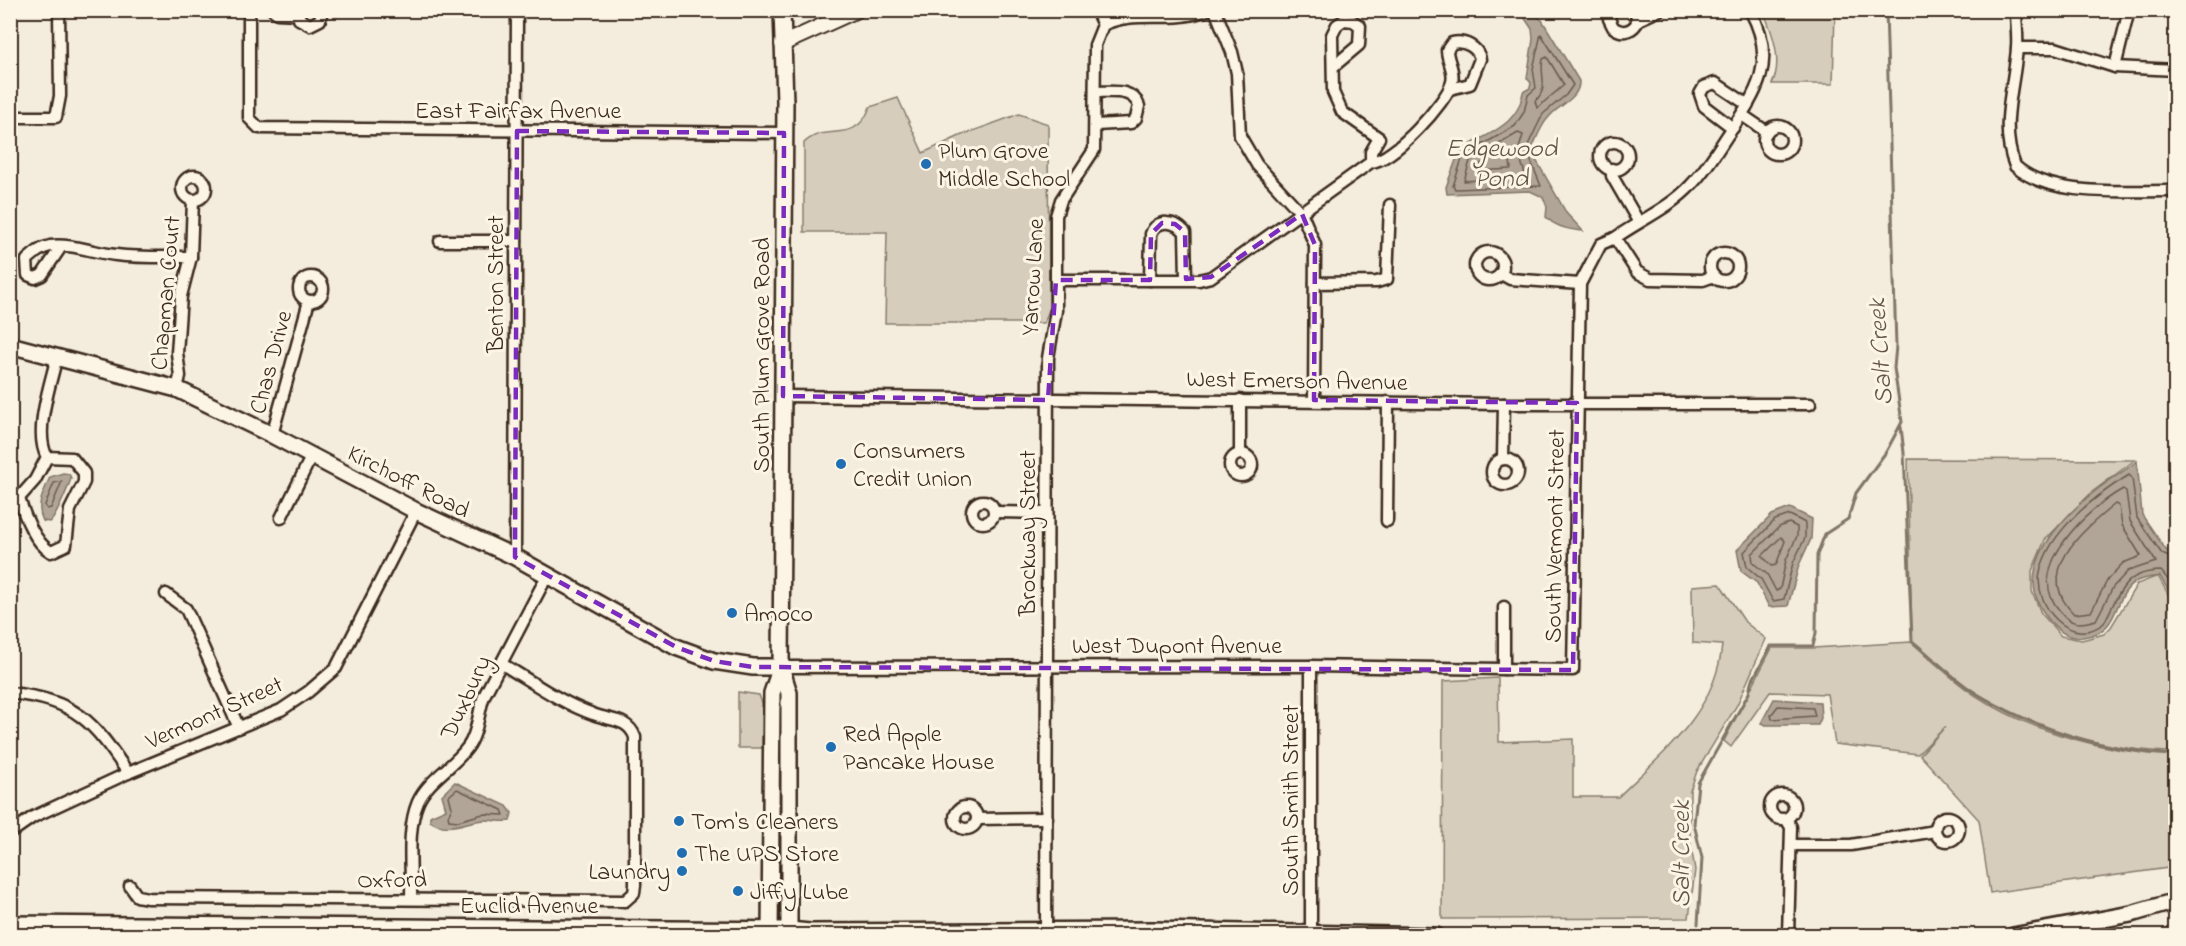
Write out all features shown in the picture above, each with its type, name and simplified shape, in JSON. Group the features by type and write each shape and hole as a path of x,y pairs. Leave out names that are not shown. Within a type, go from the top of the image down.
{"main road":[{"name":"South Plum Grove Road","path":"782,10 784,133 782,667 789,693 789,933"},
{"name":"Kirchoff Road","path":"10,345 177,389 272,435 416,511 515,557 676,647 714,661 753,667 782,667"},
{"name":"South Plum Grove Road","path":"770,933 772,693 782,667"},
{"path":"2013,936 2131,914 2175,901"},
{"name":"Euclid Avenue","path":"10,924 479,932 1047,934 1154,930 1436,936"}],"street":[{"path":"10,117 56,117 60,96 59,10"},
{"name":"East Fairfax Avenue","path":"249,10 249,111 253,123 267,130 784,133"},
{"path":"273,10 277,13 298,13 303,23 314,25 320,20 322,10"},
{"name":"Benton Street","path":"515,557 518,10"},
{"path":"782,44 857,10"},
{"path":"1096,10 1103,25 1114,19 1184,17 1207,10"},
{"path":"1215,10 1232,52 1237,72 1240,136 1257,165 1302,214 1315,245 1314,400"},
{"path":"1611,10 1610,21 1617,30 1630,30 1637,15 1660,10"},
{"path":"1501,274 1510,279 1580,284 1601,244 1615,238 1692,185 1745,110 1760,84 1764,52 1758,26 1750,10"},
{"path":"2016,10 2017,48 2008,108 2007,137 2015,166 2038,182 2071,188 2175,191"},
{"path":"2115,67 2129,10"},
{"name":"Yarrow Lane","path":"1048,400 1048,358 1054,330 1057,207 1092,156 1096,125 1095,45 1103,25"},
{"path":"1056,280 1150,280 1211,277 1302,214 1371,162 1380,160 1412,136 1450,89 1453,72 1447,50 1452,43 1463,42 1479,53 1480,59 1470,84 1450,89"},
{"path":"2017,48 2055,48 2115,67 2175,70"},
{"path":"1334,66 1332,80 1337,103 1348,117 1396,147"},
{"path":"1732,128 1704,106 1700,94 1704,87 1715,83 1767,132"},
{"path":"1096,92 1129,93 1137,100 1139,106 1136,118 1131,123 1096,125"},
{"path":"1371,162 1371,152 1379,138"},
{"path":"1612,169 1612,176 1638,221"},
{"name":"Chapman Court","path":"177,389 180,376 177,353 181,296 191,257 193,200"},
{"path":"1315,283 1382,282 1387,279 1390,205"},
{"path":"1150,280 1151,234 1153,229 1162,223 1175,224 1185,232 1186,279"},
{"path":"1615,238 1642,276 1650,279 1703,280 1714,276"},
{"path":"440,240 516,241"},
{"path":"61,247 136,257 191,257"},
{"name":"South Vermont Street","path":"1573,670 1580,284"},
{"name":"Chas Drive","path":"272,435 309,301"},
{"path":"47,457 72,458 84,473 84,482 75,496 67,521 66,545 51,552 43,547 22,510 19,498 35,480 47,457 41,440 57,356"},
{"name":"West Emerson Avenue","path":"783,396 1048,400 1314,400 1504,404 1810,404"},
{"name":"Brockway Street","path":"1047,934 1048,400"},
{"path":"1240,400 1240,453"},
{"path":"1387,521 1388,402"},
{"path":"1503,459 1504,404"},
{"path":"281,518 311,457"},
{"name":"Vermont Street","path":"10,833 33,817 128,773 281,710 336,668 416,511"},
{"path":"995,512 1047,513"},
{"name":"Duxbury","path":"411,899 412,828 418,801 433,781 452,766 474,738 478,712 484,696 547,576"},
{"path":"166,594 186,609 239,728"},
{"path":"1504,607 1504,669"},
{"name":"Oxford","path":"130,886 137,896 148,898 344,901 411,899 616,903 625,901 634,892 635,737 633,731 628,724 592,714 502,664"},
{"name":"West Dupont Avenue","path":"782,667 1311,666 1573,670"},
{"name":"South Smith Street","path":"1311,666 1311,934"},
{"path":"10,693 46,699 76,710 103,735 128,773"},
{"path":"977,819 1047,818"},
{"path":"1786,819 1791,827 1788,936"},
{"path":"1791,845 1851,845 1935,831"}],"highlighted area":[{"path":"517,131 784,133 783,396 1048,400 1056,280 1150,280 1151,234 1162,223 1175,224 1185,232 1186,279 1211,277 1302,214 1315,245 1314,400 1577,403 1573,670 753,667 714,661 676,647 515,557"}],"shaded area":[{"path":"1763,11 1835,11 1833,84 1772,84 1777,57"},
{"name":"Plum Grove Middle School","path":"898,98 923,153 962,135 1019,114 1048,124 1049,310 1044,323 885,323 887,232 804,232 804,143 821,134 848,130 864,119 870,107"},
{"path":"1908,459 2135,460 2092,492 2045,540 2032,571 2032,591 2041,613 2061,636 2082,640 2104,634 2111,627 2137,584 2158,576 2175,607 2175,752 2150,751 2099,742 2074,736 2026,718 1971,689 1912,641"},
{"path":"1720,584 1745,622 1766,639 1737,705 1697,771 1690,791 1690,840 1695,870 1689,918 1442,919 1443,681 1498,678 1499,742 1573,739 1573,797 1618,797 1685,730 1710,691 1718,669 1722,645 1693,643 1692,586"},
{"path":"1911,642 1967,689 2020,720 2045,730 2098,745 2175,756 2175,867 1990,893 1979,820 1920,755 1945,727 1918,754 1835,744 1827,694 1770,692 1731,747 1724,741 1772,648"},
{"path":"738,692 759,695 762,703 762,748 738,748"}],"water":[{"name":"Edgewood Pond","path":"1520,11 1531,11 1542,20 1579,81 1576,93 1543,125 1531,151 1567,214 1583,231 1563,227 1546,217 1547,207 1543,197 1530,191 1447,194 1446,187 1459,152 1507,122 1515,114 1523,92 1530,88 1531,83 1527,78 1533,39 1532,29"},
{"path":"2137,461 2142,515 2166,550 2175,555 2175,602 2160,576 2142,579 2129,588 2105,628 2096,634 2083,637 2066,635 2050,621 2036,598 2034,580 2037,562 2057,528 2070,513 2104,484"},
{"path":"63,473 69,474 71,478 65,495 52,520 43,521 40,504 45,488 50,477"},
{"path":"1790,508 1812,519 1811,539 1799,565 1788,606 1769,607 1757,583 1741,571 1737,550 1772,515"},
{"path":"1774,699 1820,702 1821,718 1818,725 1766,725 1761,723"},
{"path":"455,782 507,806 512,813 510,821 486,820 444,826 430,821 430,816 446,809 442,795"}],"waterway":[{"name":"Salt Creek","path":"1698,924 1702,858 1694,824 1698,783 1749,693 1751,683 1771,646 1813,646 1816,633 1817,555 1825,534 1848,519 1856,493 1886,452 1902,422 1894,368 1896,346 1886,10"},
{"path":"1901,427 1912,641 1974,692 2029,721 2076,738 2101,744 2176,755"}],"place":[{"name":"Plum Grove Middle School","path":"926,164"},
{"name":"Consumers Credit Union","path":"841,464"},
{"name":"Amoco","path":"732,613"},
{"name":"Red Apple Pancake House","path":"831,747"},
{"name":"Tom's Cleaners","path":"679,821"},
{"name":"The UPS Store","path":"682,853"},
{"name":"Laundry","path":"682,871"},
{"name":"Jiffy Lube","path":"738,891"}]}
